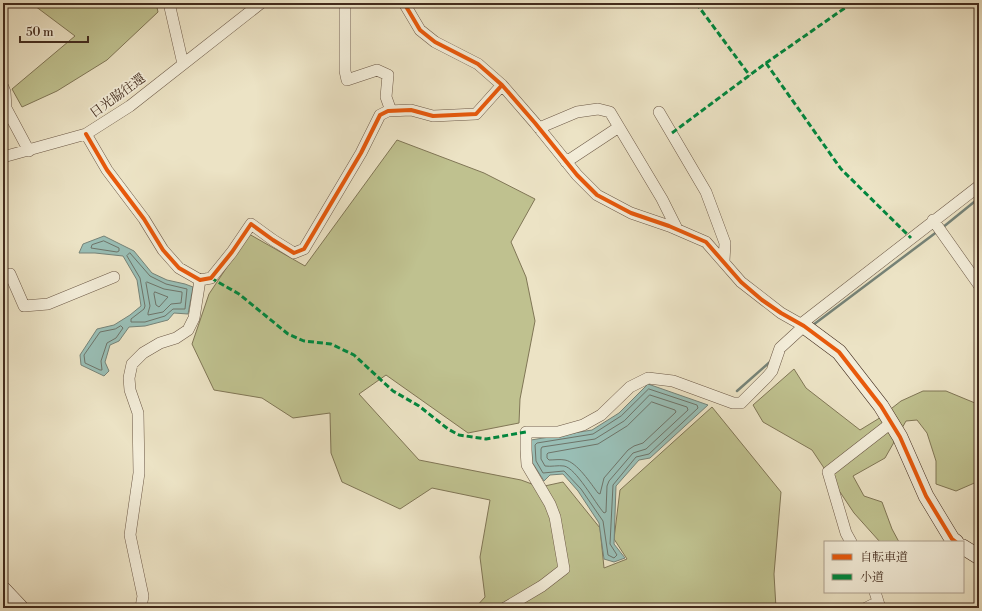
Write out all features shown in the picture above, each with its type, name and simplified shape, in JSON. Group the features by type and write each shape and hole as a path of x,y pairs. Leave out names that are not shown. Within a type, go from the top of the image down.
{"street":[{"path":"169,3 183,64"},
{"name":"日光脇往還","path":"3,157 86,134 130,106 261,3"},
{"path":"345,3 345,71 347,80 377,70 388,75 386,97 391,111"},
{"path":"404,3 420,30 435,42 478,64 502,85 577,175 597,195 631,213 677,229 706,242 741,282 762,300 781,313 803,325 839,352 881,406 900,437 926,496 955,541"},
{"path":"86,134 107,170 144,219 163,250 179,268 200,280 211,278 232,252 251,224 294,253 304,249 361,153 380,115 391,111 411,110 433,116 476,114 502,85"},
{"path":"3,87 5,92 6,108 29,150"},
{"path":"539,128 577,112 598,109 610,112 662,198 677,229"},
{"path":"659,112 706,192 725,243 724,261"},
{"path":"566,162 620,127"},
{"path":"505,608 542,586 564,569 556,517 527,465 526,432 558,432 583,425 601,414 630,387 648,378 673,381 733,403 741,403 768,377 772,371 780,348 803,325 933,220 979,186"},
{"path":"933,220 979,285"},
{"path":"3,276 10,274 24,306 48,304 114,277"},
{"path":"139,608 141,606 143,596 130,535 139,473 138,413 130,390 129,378 132,364 143,353 160,343 176,338 188,330 194,318 200,280"},
{"path":"850,541 846,533 828,472 891,423"},
{"path":"3,589 21,608"},
{"path":"866,608 878,601"}],"green space":[{"path":"31,3 156,3 158,12 107,60 57,91 22,107 12,89 75,36"},
{"path":"397,140 484,173 535,199 511,242 526,277 535,321 520,399 519,423 468,433 386,375 359,394 419,460 521,480 540,487 563,482 600,528 604,568 627,559 614,539 620,490 712,407 781,492 774,574 776,608 475,608 485,597 480,557 490,500 432,488 400,509 342,482 331,453 330,413 293,418 262,398 214,390 192,344 209,294 249,234 305,266"},
{"path":"794,369 806,388 860,430 878,419 901,401 923,391 946,391 975,403 979,403 979,481 956,491 936,484 936,461 927,433 917,420 906,421 885,458 853,476 864,496 882,502 892,529 898,541 879,541 854,513 812,450 763,422 753,405"}],"water":[{"path":"104,236 134,251 152,273 167,280 193,287 188,314 174,313 168,320 145,326 129,327 119,341 110,345 105,362 109,371 104,376 81,365 80,355 97,329 114,325 141,306 137,280 123,256 79,253 83,244"},
{"path":"648,384 708,405 650,458 639,460 616,486 614,544 625,558 614,562 604,559 599,523 578,491 563,474 550,475 544,481 532,462 531,440 592,430 619,413"}],"waterway":[{"path":"942,228 979,198"},
{"path":"813,325 938,231"},
{"path":"737,391 771,361"}],"marked path":[{"path":"696,3 750,76"},
{"path":"672,133 766,63 852,3"},
{"path":"766,63 841,169 911,238"},
{"path":"211,278 239,294 288,334 304,341 331,344 354,355 393,391 419,406 448,429 459,435 486,439 526,432"}],"cycle path":[{"path":"404,3 420,30 435,42 478,64 502,85 577,175 597,195 631,213 669,226 706,242 741,282 762,300 804,326 839,352 881,406 900,437 926,496 955,541"},
{"path":"86,134 107,170 144,219 163,250 179,268 200,280 211,278 232,252 251,224 294,253 304,249 361,153 380,115 388,111 411,110 433,116 476,114 502,85"}]}
